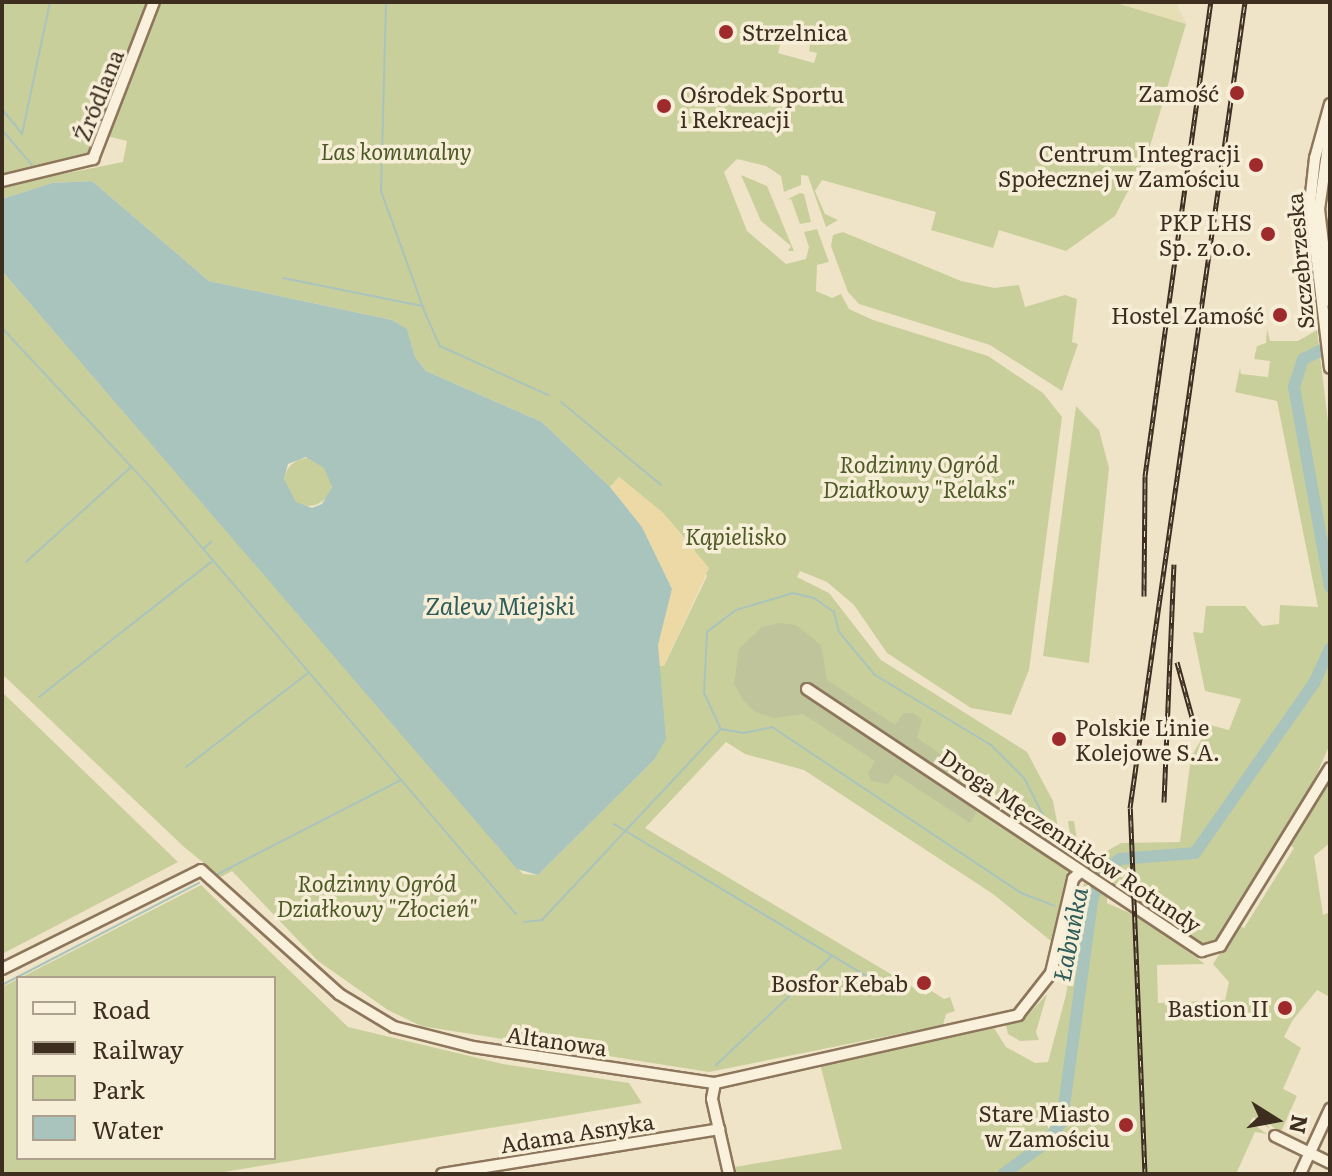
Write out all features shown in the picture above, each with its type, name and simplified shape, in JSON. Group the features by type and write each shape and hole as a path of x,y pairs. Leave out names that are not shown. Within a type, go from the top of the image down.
{"street":[{"name":"Źródlana","path":"2,181 93,159 154,2"},
{"name":"Szczebrzeska","path":"1330,104 1314,163 1310,203 1330,367"},
{"name":"Szczebrzeska","path":"1330,132 1319,217 1330,301"},
{"name":"Droga Męczenników Rotundy","path":"807,689 1070,860 1081,871 1094,875 1199,950 1215,949 1330,768"},
{"name":"Altanowa","path":"2,969 201,870 346,1000 408,1033 715,1083 1018,1015 1051,973 1073,879 1081,871"},
{"path":"715,1083 712,1099 729,1174"},
{"path":"1300,1174 1330,1109"},
{"name":"Adama Asnyka","path":"449,1173 719,1129"},
{"path":"1275,1136 1330,1163"}],"shaded area":[{"path":"1113,2 1176,2 1186,24"}],"green space":[{"path":"2,2 1113,2 1186,24 1148,153 1115,216 1066,251 999,230 993,248 931,230 936,212 822,180 815,191 825,214 838,220 826,227 808,176 801,175 801,185 784,192 781,176 766,166 737,159 724,172 747,231 786,264 806,259 809,247 804,232 817,229 829,262 817,265 816,291 832,298 841,294 849,309 873,320 988,356 1043,393 1062,417 1029,670 1011,715 971,708 887,653 854,605 827,582 800,571 797,577 829,593 881,660 1027,752 1053,801 1061,842 1053,843 1050,853 1069,865 1051,941 993,894 804,770 745,754 726,742 645,828 926,995 930,990 944,999 950,997 955,1011 946,1014 943,1025 709,1072 421,1026 388,1010 318,961 232,871 221,877 184,847 2,674 2,271 523,874 538,875 654,760 663,707 658,666 664,666 707,576 694,549 663,513 619,477 610,487 542,422 426,371 415,357 407,330 392,320 209,281 92,181 52,183 2,199 2,186 123,162 127,141 102,135 86,156 2,175","holes":["782,37 810,45 809,51 817,53 814,63 778,53"]},
{"path":"741,175 767,186 794,251 788,251 791,246 761,221"},
{"path":"804,194 811,222 800,224 791,199 786,200"},
{"path":"843,232 961,281 994,288 1019,285 1025,307 1065,295 1077,299 1072,342 1078,344 1062,391 990,345 859,304 848,292 831,246 833,235"},
{"path":"1267,329 1270,341 1298,341 1317,330 1330,439 1330,744 1306,799 1217,940 1203,945 1073,854 1068,821 1074,821 1079,852 1098,856 1121,843 1180,842 1191,757 1210,725 1229,730 1241,699 1205,691 1193,632 1203,633 1206,606 1245,606 1262,626 1279,624 1280,605 1318,607 1277,401 1235,392 1240,368 1241,374 1268,377 1270,361 1254,359 1257,346 1266,343"},
{"path":"1076,406 1099,430 1109,468 1089,663 1043,656"},
{"path":"308,458 325,465 332,482 325,499 308,506 291,499 284,482 291,465"},
{"path":"779,623 796,625 821,645 827,680 895,725 904,713 913,713 922,719 917,738 991,789 970,823 895,774 888,784 871,781 868,773 875,761 803,714 774,718 755,712 743,700 734,684 739,649 762,627"},
{"path":"2,692 178,862 2,954"},
{"path":"1330,778 1330,843 1314,856 1323,915 1330,912 1330,997 1317,990 1292,1021 1284,1037 1301,1048 1283,1089 1297,1096 1280,1134 1259,1113 1270,1129 1253,1117 1250,1122 1267,1134 1255,1132 1236,1174 737,1174 735,1167 842,1149 820,1064 836,1060 839,1064 842,1059 994,1028 1006,1047 1035,1063 1048,1062 1066,995 1084,883 1107,896 1107,903 1143,919 1205,964 1157,965 1158,1003 1225,1000 1229,982 1213,964 1238,925 1244,928 1294,848 1289,844"},
{"path":"201,885 348,1027 503,1064 629,1083 642,1103 212,1174 2,1174 2,987 16,980 16,1160 276,1160 276,976 24,976"},
{"path":"1047,994 1036,1032 1039,1040 1020,1041 1008,1034 1006,1025 1026,1017"}],"sand":[{"path":"619,477 663,513 709,568 664,666 658,666 658,645 672,589 642,527 610,487"}],"water":[{"name":"Zalew Miejski","path":"92,181 209,281 392,320 407,329 415,357 426,371 542,422 610,487 642,527 672,589 658,645 666,739 654,760 538,875 517,869 2,271 2,199 52,183","holes":["306,457 324,468 332,487 322,504 312,508 296,502 284,479 288,464"]}],"waterway":[{"path":"2,109 22,134 50,2"},
{"path":"386,2 381,191 426,315 440,346 548,395"},
{"path":"2,130 32,165"},
{"path":"283,278 422,306"},
{"path":"2,328 151,488 516,914"},
{"name":"Łabuńka","path":"1330,346 1303,359 1294,387 1330,587"},
{"path":"561,402 661,485"},
{"path":"26,562 131,467"},
{"path":"203,549 211,542"},
{"path":"39,697 211,562"},
{"path":"1045,819 1024,778 991,745 875,675 839,632 834,612 814,598 793,593 736,610 707,632 704,693 721,729 744,733 772,727 1021,893 1055,906"},
{"name":"Łabuńka","path":"1003,1174 1047,1142 1062,1121 1093,896 1106,870 1120,859 1195,853 1314,683 1330,649"},
{"path":"186,767 308,673"},
{"path":"524,922 542,920 720,730"},
{"path":"218,874 401,780"},
{"path":"614,824 896,994"},
{"path":"19,976 199,883"},
{"path":"716,1065 831,957"},
{"path":"2,985 16,978"}],"railway":[{"path":"1144,596 1145,476 1211,2"},
{"path":"1145,1174 1130,808 1245,2"},
{"path":"1164,802 1174,564"},
{"path":"1177,662 1194,724"}],"place":[{"name":"Strzelnica","path":"726,32"},
{"name":"Zamość","path":"1237,93"},
{"name":"Ośrodek Sportu i Rekreacji","path":"664,106"},
{"name":"Centrum Integracji Społecznej w Zamościu","path":"1256,165"},
{"name":"PKP LHS Sp. z o.o.","path":"1268,234"},
{"name":"Hostel Zamość","path":"1280,315"},
{"name":"Polskie Linie Kolejowe S.A.","path":"1059,739"},
{"name":"Bosfor Kebab","path":"924,983"},
{"name":"Bastion II","path":"1285,1008"},
{"name":"Stare Miasto w Zamościu","path":"1126,1125"}],"park label":[{"name":"Las komunalny","path":"396,151"},
{"name":"Rodzinny Ogród Działkowy \"Relaks\"","path":"919,476"},
{"name":"Kąpielisko","path":"736,536"},
{"name":"Rodzinny Ogród Działkowy \"Złocień\"","path":"377,894"}]}
